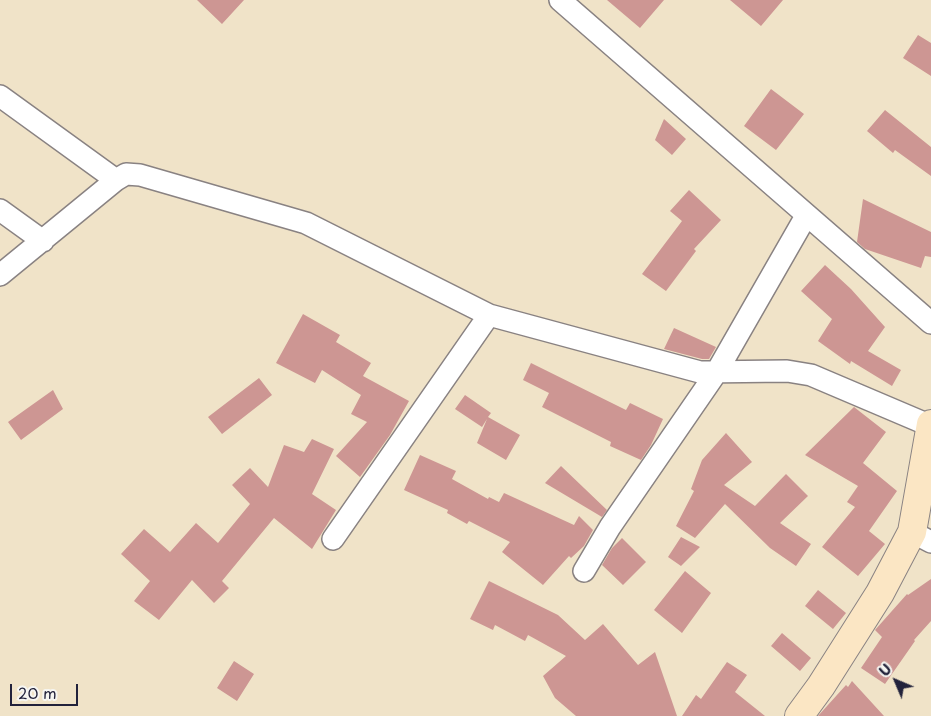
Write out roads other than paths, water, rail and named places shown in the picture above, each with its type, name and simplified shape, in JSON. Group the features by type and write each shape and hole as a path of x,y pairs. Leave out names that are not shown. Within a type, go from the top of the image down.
{"street":[{"path":"560,0 931,323"},
{"path":"0,96 116,180"},
{"path":"0,275 116,180 126,174 140,175 306,223 490,316 700,372 787,371 811,375 931,425 922,537 880,592 826,679 799,716"},
{"path":"0,210 43,241"},
{"path":"584,570 610,527 716,373 806,216"},
{"path":"333,538 490,316"}]}
